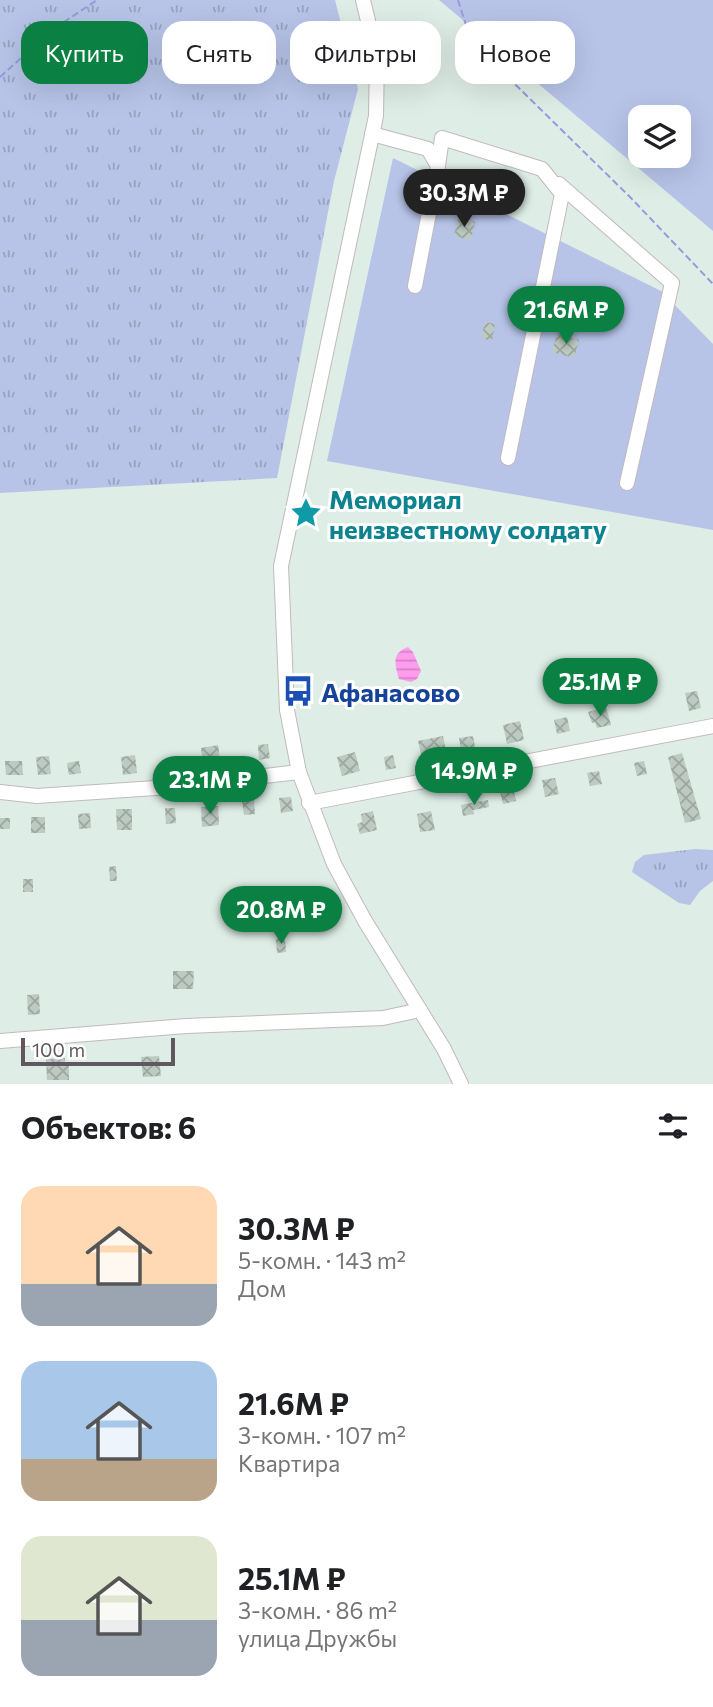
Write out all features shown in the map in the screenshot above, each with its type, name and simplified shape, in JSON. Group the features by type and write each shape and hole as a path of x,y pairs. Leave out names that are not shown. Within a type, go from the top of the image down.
{"street":[{"path":"363,0 377,58 376,116 281,566 287,710 299,772 334,864 461,1084"},
{"path":"372,134 429,149 438,166"},
{"path":"415,286 442,138 542,169 672,283 627,483"},
{"path":"508,458 562,194 542,169"},
{"path":"309,803 713,726"},
{"path":"0,792 37,796 170,787 299,772"},
{"path":"0,1041 186,1027 383,1018 420,1010"}],"path":[{"path":"0,77 52,30 97,0"},
{"path":"458,0 471,41 630,197 713,284"}],"green space":[{"path":"0,0 335,0 340,21 290,21 290,84 357,84 358,89 334,181 277,478 0,493"},
{"path":"439,0 713,0 713,231 638,168 691,168 691,105 628,105 628,159 539,84 575,84 575,21 464,21"},
{"path":"393,158 661,291 713,344 713,530 327,461"},
{"path":"695,849 713,850 713,881 700,891 690,905 679,903 632,872 635,862 644,855"}],"shaded area":[{"path":"408,647 421,671 417,679 411,682 399,679 396,664 399,652"}],"building":[{"path":"458,218 475,222 471,240 454,236"},
{"path":"485,322 495,324 492,341 481,338"},
{"path":"557,334 579,340 574,358 552,352"},
{"path":"697,691 701,708 689,711 685,693"},
{"path":"606,707 611,725 597,728 588,712"},
{"path":"567,717 570,731 557,734 554,720"},
{"path":"520,721 524,740 507,744 503,725"},
{"path":"443,736 448,761 423,763 418,741"},
{"path":"473,736 476,752 462,755 459,738"},
{"path":"268,744 270,758 259,760 258,745"},
{"path":"218,745 220,760 203,763 201,748"},
{"path":"355,752 360,771 342,776 337,757"},
{"path":"682,753 701,819 685,823 668,757"},
{"path":"135,755 137,773 123,775 121,757"},
{"path":"393,755 396,768 386,770 384,757"},
{"path":"49,756 51,774 38,775 36,757"},
{"path":"180,756 182,768 172,770 170,758"},
{"path":"5,761 22,761 23,775 6,775"},
{"path":"79,761 81,773 69,775 67,763"},
{"path":"644,761 647,774 637,776 634,763"},
{"path":"599,771 602,784 590,786 587,773"},
{"path":"555,778 559,794 545,797 542,780"},
{"path":"513,788 516,801 503,804 500,791"},
{"path":"291,797 293,811 281,813 279,798"},
{"path":"254,800 255,814 244,815 242,801"},
{"path":"488,800 489,807 473,810 474,814 463,816 461,805"},
{"path":"218,806 219,825 202,827 201,807"},
{"path":"165,808 175,808 176,823 166,824"},
{"path":"116,809 132,809 132,830 117,830"},
{"path":"373,811 377,830 360,834 357,824 362,822 361,814"},
{"path":"431,811 435,830 420,832 417,814"},
{"path":"90,813 91,828 79,829 78,814"},
{"path":"31,817 45,817 45,833 31,833"},
{"path":"0,818 10,818 10,829 0,829"},
{"path":"116,866 117,881 110,881 109,867"},
{"path":"23,879 33,879 33,892 23,892"},
{"path":"301,894 303,908 284,910 283,896"},
{"path":"276,939 285,939 286,952 277,953"},
{"path":"173,971 194,971 193,989 173,989"},
{"path":"39,994 40,1014 28,1015 27,995"},
{"path":"159,1056 161,1076 143,1077 141,1057"},
{"path":"65,1058 65,1064 69,1064 69,1080 47,1080 46,1059"}],"place":[{"name":"Мемориал неизвестному солдату","path":"306,513"},
{"name":"Афанасово","path":"298,691"}]}
